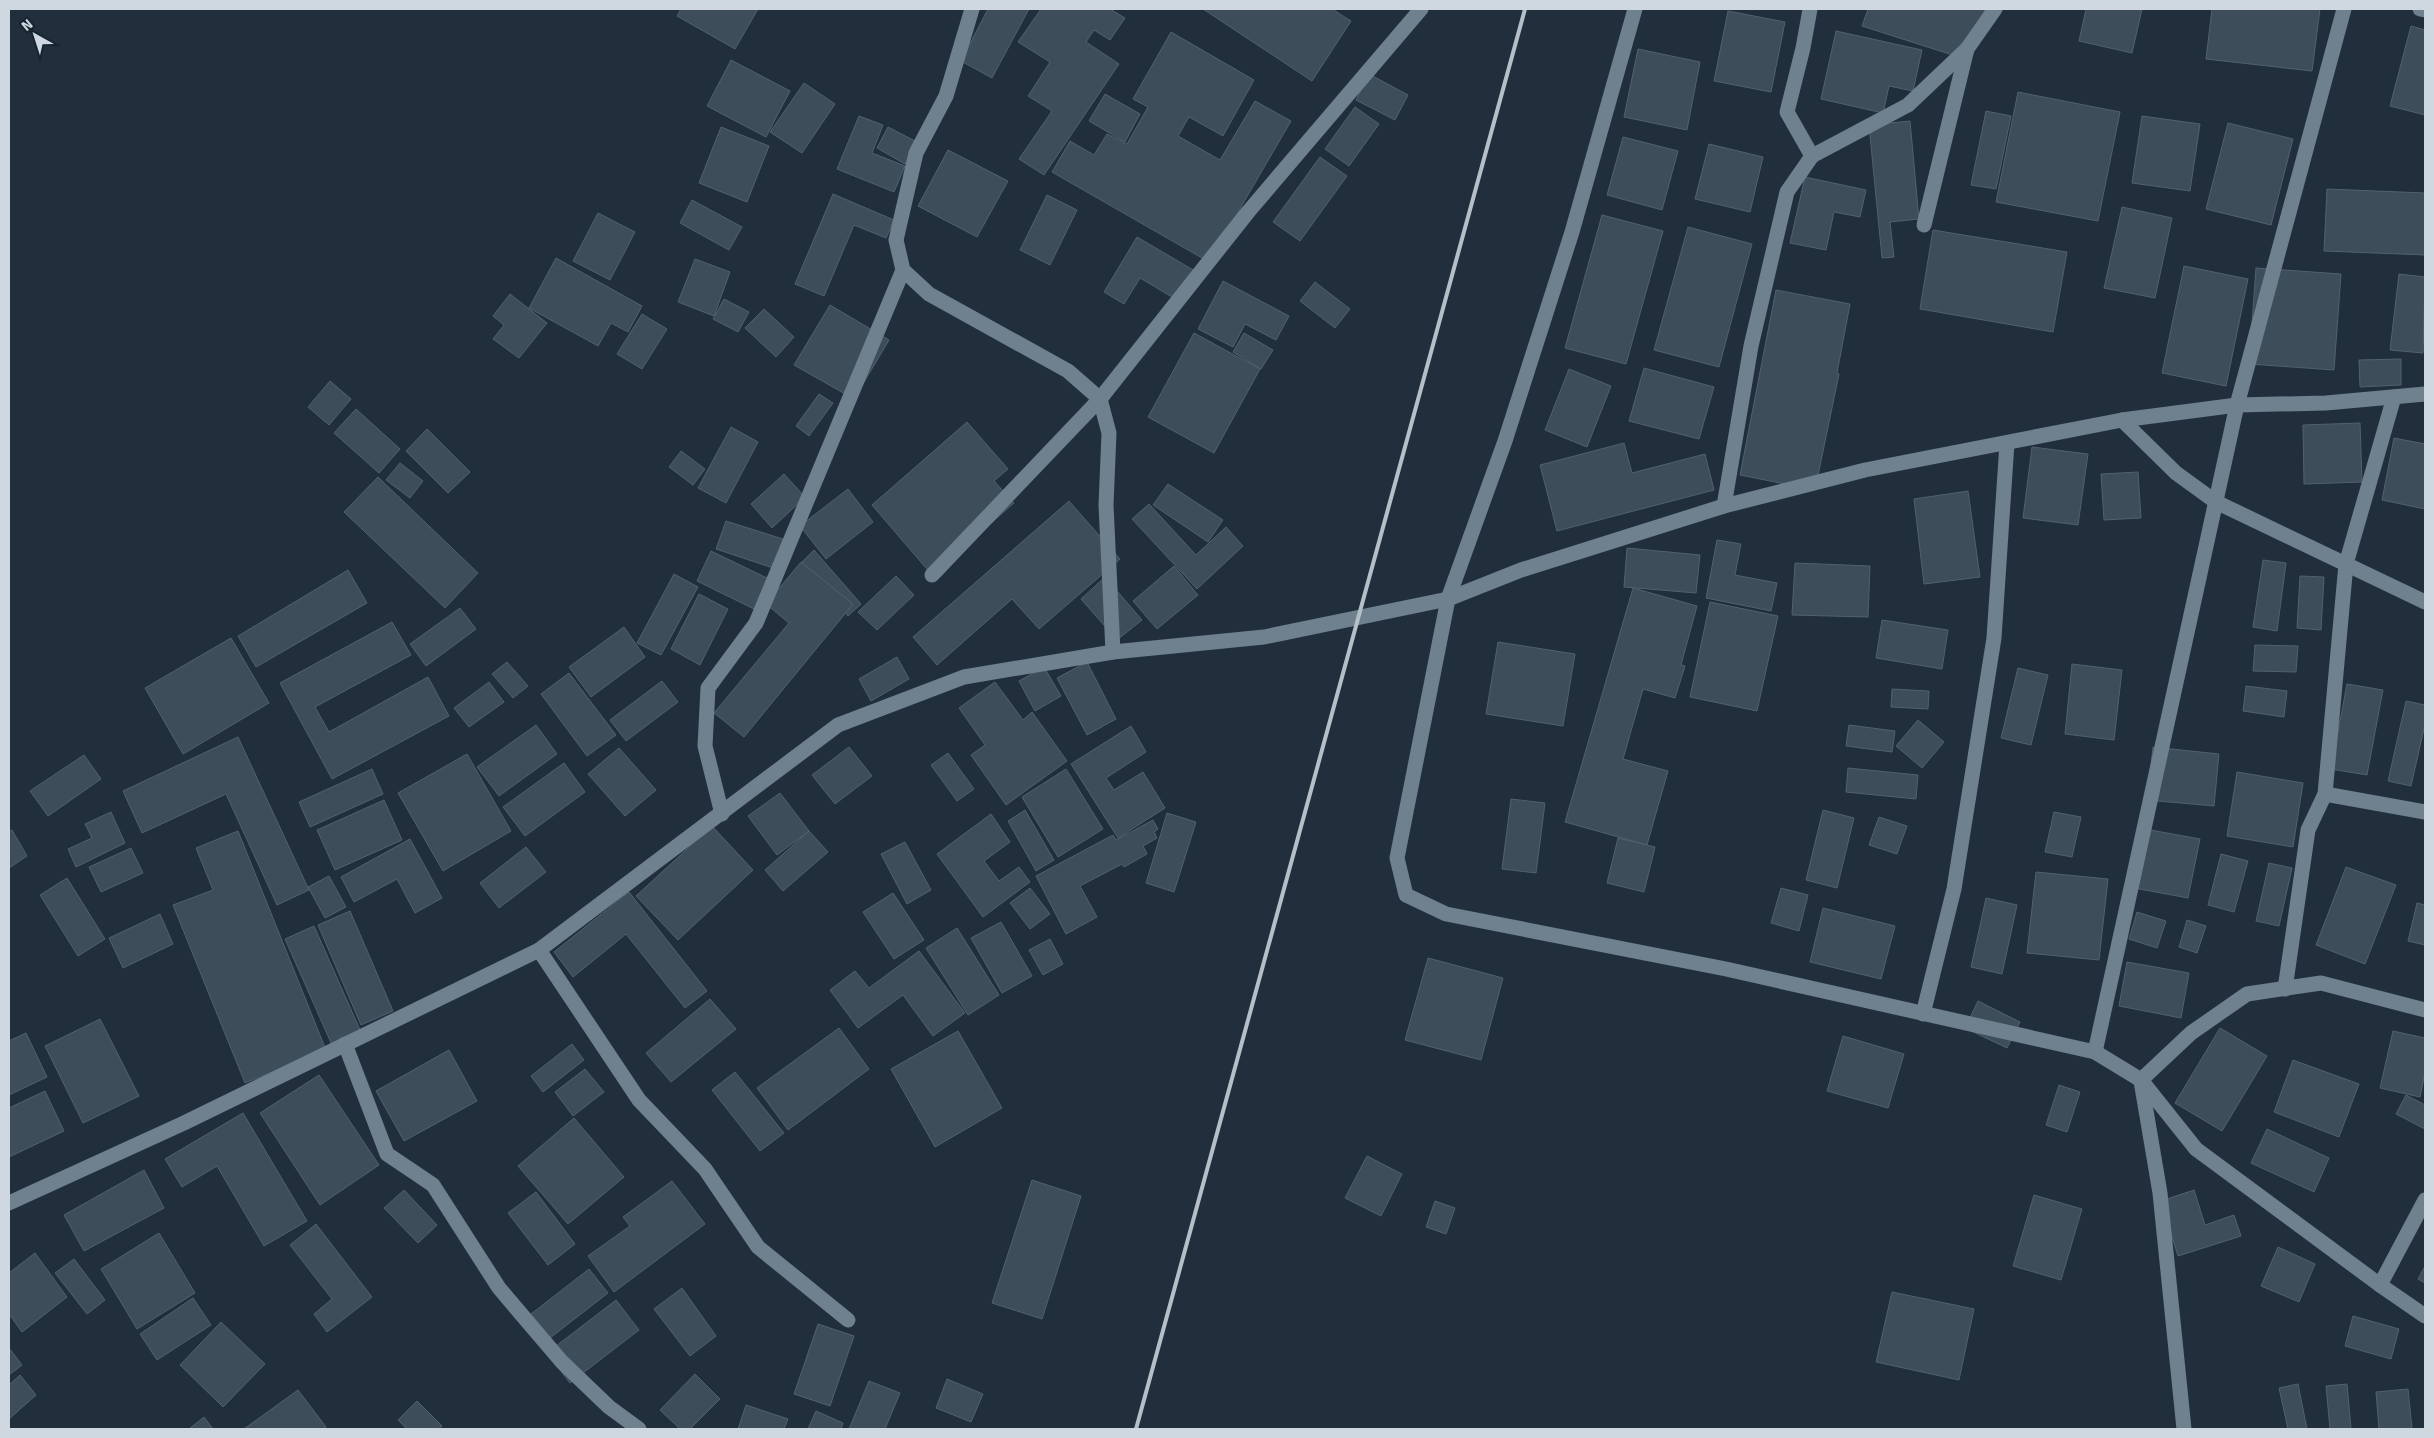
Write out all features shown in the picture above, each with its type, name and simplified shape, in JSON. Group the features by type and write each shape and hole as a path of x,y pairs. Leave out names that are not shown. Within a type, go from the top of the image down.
{"street":[{"path":"972,9 946,96 916,153 896,240 903,270 929,294 1068,371 1100,399 1109,433 1106,505 1113,652"},
{"path":"932,574 1100,399 1248,212 1421,9"},
{"path":"1635,9 1569,242 1505,441 1448,599 1397,858 1406,895 1446,914 1726,968 2094,1052 2141,1080 2196,1149 2425,1316"},
{"path":"1810,9 1803,48 1787,112 1812,156"},
{"path":"1724,506 1751,346 1787,192 1812,156 1908,105 1967,49 1995,9"},
{"path":"2094,1052 2237,406 2344,9"},
{"path":"2420,9 2425,10"},
{"path":"1924,225 1967,49"},
{"path":"722,814 705,746 708,688 756,623 903,270"},
{"path":"9,1203 184,1123 539,950 838,725 964,677 1113,652 1264,637 1448,599 1521,570 1724,506 1865,470 2122,420 2237,406 2326,403 2425,394"},
{"path":"2285,989 2308,830 2325,794 2346,564 2394,397"},
{"path":"2122,420 2176,473 2216,502 2425,602"},
{"path":"1923,1014 1954,889 1994,638 2006,443"},
{"path":"2325,794 2425,812"},
{"path":"539,950 639,1100 705,1169 758,1247 848,1320"},
{"path":"2141,1080 2192,1032 2247,994 2321,983 2425,1010"},
{"path":"345,1044 387,1154 433,1185 499,1288 562,1362 608,1407 639,1429"},
{"path":"2141,1080 2160,1193 2184,1429"},
{"path":"2380,1285 2425,1200"}],"building":[{"path":"681,9 758,9 735,49 677,16"},
{"path":"988,9 1029,9 992,78 961,61"},
{"path":"1041,9 1110,9 1125,18 1110,40 1094,30 1086,42 1119,64 1044,175 1019,159 1052,111 1028,96 1050,62 1018,42"},
{"path":"1203,9 1332,9 1351,21 1312,81"},
{"path":"1868,9 1985,9 1968,60 1862,26"},
{"path":"2086,9 2142,9 2132,53 2079,41"},
{"path":"2212,9 2320,9 2312,71 2206,59"},
{"path":"1728,11 1785,22 1771,92 1714,81"},
{"path":"2411,26 2425,30 2425,115 2390,106"},
{"path":"1836,31 1922,50 1913,91 1889,86 1883,113 1821,99"},
{"path":"1171,32 1254,80 1223,136 1189,117 1178,136 1220,160 1255,101 1291,121 1209,262 1052,172 1070,141 1094,155 1107,134 1127,144 1148,107 1133,99"},
{"path":"1638,49 1700,62 1687,130 1624,117"},
{"path":"731,60 790,91 766,137 707,106"},
{"path":"1369,74 1408,95 1395,120 1356,100"},
{"path":"804,83 835,104 802,153 770,132"},
{"path":"2018,92 2120,112 2098,221 1996,202"},
{"path":"1105,94 1140,114 1125,142 1089,121"},
{"path":"1355,107 1379,124 1349,166 1325,149"},
{"path":"1986,111 2011,116 1996,189 1971,185"},
{"path":"859,116 883,125 872,153 905,166 894,192 837,169"},
{"path":"2142,116 2200,124 2190,191 2132,183"},
{"path":"1910,121 1919,219 1890,222 1894,257 1882,258 1869,125"},
{"path":"2228,123 2293,139 2271,225 2206,209"},
{"path":"721,127 769,146 747,202 699,183"},
{"path":"888,127 917,142 905,164 877,148"},
{"path":"1623,137 1678,151 1662,210 1607,195"},
{"path":"1709,144 1763,157 1750,212 1695,199"},
{"path":"948,150 1008,181 977,237 918,206"},
{"path":"1320,157 1347,176 1300,241 1273,222"},
{"path":"1805,177 1866,190 1860,217 1834,212 1826,250 1790,243"},
{"path":"2327,189 2425,193 2425,255 2324,251"},
{"path":"833,194 894,220 886,238 854,225 824,296 795,284"},
{"path":"1047,195 1077,210 1050,265 1020,250"},
{"path":"692,200 742,227 729,250 680,223"},
{"path":"2122,207 2172,218 2155,298 2104,288"},
{"path":"598,213 635,232 610,280 573,261"},
{"path":"1602,215 1663,231 1626,364 1565,348"},
{"path":"1688,227 1752,244 1719,367 1654,350"},
{"path":"1933,230 2067,252 2053,332 1920,309"},
{"path":"1137,237 1195,271 1177,300 1140,278 1124,304 1104,292"},
{"path":"556,258 642,306 628,332 611,323 598,346 529,308"},
{"path":"695,259 730,272 714,316 678,302"},
{"path":"2184,266 2248,279 2226,386 2162,373"},
{"path":"2256,268 2341,274 2334,370 2249,364"},
{"path":"2399,274 2425,277 2423,353 2390,350"},
{"path":"1223,281 1289,316 1276,340 1245,324 1233,347 1198,329"},
{"path":"1315,282 1350,309 1335,328 1300,301"},
{"path":"1776,290 1850,304 1837,373 1839,374 1815,490 1740,475"},
{"path":"510,294 547,323 519,358 493,339 504,325 493,316"},
{"path":"724,299 749,312 738,332 713,319"},
{"path":"830,305 889,340 854,399 794,365"},
{"path":"764,309 794,337 776,357 745,328"},
{"path":"642,314 667,329 642,369 617,354"},
{"path":"1194,333 1260,369 1214,453 1148,417"},
{"path":"1244,333 1273,350 1261,369 1233,352"},
{"path":"2401,359 2401,385 2360,387 2359,360"},
{"path":"1644,368 1714,387 1699,439 1629,421"},
{"path":"1569,369 1611,386 1587,447 1545,430"},
{"path":"330,381 351,399 329,425 308,407"},
{"path":"819,394 833,403 809,436 796,426"},
{"path":"356,409 400,449 379,473 334,433"},
{"path":"967,422 1008,469 994,481 1014,503 932,575 872,505"},
{"path":"2360,423 2362,482 2304,484 2303,425"},
{"path":"731,427 758,442 726,503 698,488"},
{"path":"427,429 470,472 448,493 406,451"},
{"path":"2394,438 2425,444 2425,509 2382,500"},
{"path":"1624,443 1632,473 1705,454 1714,490 1557,531 1540,465"},
{"path":"2032,447 2088,454 2078,525 2023,518"},
{"path":"681,451 705,469 693,485 669,467"},
{"path":"400,463 423,481 410,498 386,480"},
{"path":"2138,472 2141,518 2104,520 2101,474"},
{"path":"784,474 805,497 772,528 751,504"},
{"path":"378,477 478,573 445,608 344,512"},
{"path":"1168,484 1223,520 1208,542 1153,505"},
{"path":"848,489 873,522 826,559 800,526"},
{"path":"1968,491 1980,577 1924,584 1914,499"},
{"path":"1069,501 1120,559 1039,629 1012,599 937,665 913,637"},
{"path":"1149,504 1196,555 1226,527 1243,546 1197,589 1132,519"},
{"path":"726,521 786,540 776,569 716,549"},
{"path":"1717,540 1741,544 1735,575 1777,583 1771,611 1706,598"},
{"path":"1627,548 1700,555 1696,593 1624,587"},
{"path":"814,550 861,604 848,616 801,563"},
{"path":"711,551 769,579 754,609 697,581"},
{"path":"2263,560 2286,563 2277,631 2253,627"},
{"path":"801,562 853,604 744,737 714,713 789,623 766,604"},
{"path":"1795,563 1870,566 1868,617 1792,615"},
{"path":"1174,566 1198,595 1157,629 1133,601"},
{"path":"348,570 367,603 256,667 238,636"},
{"path":"674,574 698,587 661,655 637,643"},
{"path":"896,576 914,595 877,630 858,612"},
{"path":"2300,576 2324,577 2321,630 2297,628"},
{"path":"1105,577 1142,620 1117,640 1081,599"},
{"path":"1633,588 1697,606 1681,665 1685,666 1675,698 1643,689 1623,759 1668,771 1647,845 1565,822"},
{"path":"699,594 728,609 700,665 671,649"},
{"path":"1710,602 1778,616 1757,711 1690,697"},
{"path":"460,608 476,629 426,666 410,644"},
{"path":"1882,620 1948,630 1942,669 1876,658"},
{"path":"392,622 411,655 315,707 329,732 428,677 449,716 332,779 280,683"},
{"path":"624,627 645,657 591,697 569,667"},
{"path":"231,638 269,703 183,754 145,688"},
{"path":"1498,642 1575,654 1563,726 1486,714"},
{"path":"2255,645 2298,646 2296,672 2253,671"},
{"path":"897,657 909,679 871,701 859,679"},
{"path":"507,662 528,686 513,698 492,674"},
{"path":"1087,662 1116,719 1087,735 1057,678"},
{"path":"2072,664 2122,670 2114,740 2065,734"},
{"path":"1044,667 1061,696 1035,711 1019,681"},
{"path":"2018,668 2048,675 2031,745 2001,738"},
{"path":"569,673 616,735 587,756 541,694"},
{"path":"662,681 678,702 626,741 610,720"},
{"path":"489,682 504,702 469,727 454,708"},
{"path":"995,682 1023,720 1032,712 1067,761 1006,805 971,755 985,745 959,708"},
{"path":"2347,684 2383,690 2367,775 2331,769"},
{"path":"2246,686 2287,691 2284,717 2243,711"},
{"path":"1892,689 1929,691 1928,709 1891,707"},
{"path":"2406,701 2425,705 2425,724 2411,786 2388,781"},
{"path":"1918,720 1944,742 1922,768 1896,746"},
{"path":"536,725 557,754 499,796 477,767"},
{"path":"1849,725 1895,731 1892,752 1846,746"},
{"path":"1131,726 1146,752 1106,778 1114,790 1143,772 1165,808 1118,838 1071,764"},
{"path":"238,737 309,890 277,905 226,794 142,833 123,791"},
{"path":"849,747 872,776 835,804 812,775"},
{"path":"2153,747 2219,754 2214,806 2147,800"},
{"path":"619,748 656,790 625,816 588,774"},
{"path":"948,753 974,789 957,801 931,765"},
{"path":"467,754 511,831 443,871 398,793"},
{"path":"84,755 101,779 48,816 30,791"},
{"path":"564,763 585,792 525,836 503,807"},
{"path":"1848,768 1918,775 1916,799 1846,792"},
{"path":"372,769 383,794 310,827 299,802"},
{"path":"1066,769 1103,829 1058,857 1022,797"},
{"path":"2237,772 2303,783 2293,847 2227,836"},
{"path":"780,793 809,831 777,855 748,816"},
{"path":"1511,799 1545,803 1536,873 1502,869"},
{"path":"384,800 402,840 335,870 317,830"},
{"path":"1025,810 1054,860 1036,871 1008,821"},
{"path":"1823,810 1854,818 1837,888 1806,880"},
{"path":"111,812 125,843 76,867 68,849 92,838 85,824"},
{"path":"2054,812 2081,817 2072,857 2045,852"},
{"path":"1167,813 1196,822 1174,892 1146,883"},
{"path":"991,814 1010,842 984,861 999,881 1019,867 1030,882 983,917 937,854"},
{"path":"1879,817 1907,826 1897,854 1869,845"},
{"path":"1153,820 1158,829 1154,832 1157,838 1143,846 1147,854 1124,867 1122,864 1080,886 1097,917 1066,934 1036,876 1113,835 1116,840"},
{"path":"712,826 753,870 678,940 636,896"},
{"path":"2145,829 2200,839 2188,898 2134,888"},
{"path":"12,830 27,856 9,868 9,831"},
{"path":"238,831 326,1050 245,1083 173,905 213,890 196,848"},
{"path":"809,831 828,852 783,891 765,870"},
{"path":"1618,838 1655,847 1644,892 1607,883"},
{"path":"410,839 442,898 415,913 397,879 354,902 341,877"},
{"path":"905,842 931,890 907,904 881,854"},
{"path":"526,847 546,872 499,908 480,883"},
{"path":"131,848 143,873 101,892 89,867"},
{"path":"2221,854 2248,861 2234,912 2208,905"},
{"path":"2269,863 2292,868 2279,926 2256,921"},
{"path":"2346,867 2396,885 2365,964 2316,945"},
{"path":"2036,872 2108,879 2099,960 2027,953"},
{"path":"329,876 346,907 325,918 308,887"},
{"path":"67,878 105,939 78,956 40,895"},
{"path":"1030,888 1050,914 1030,929 1010,903"},
{"path":"1781,888 1808,895 1799,931 1771,923"},
{"path":"629,892 707,991 685,1008 626,934 573,977 554,952"},
{"path":"893,893 924,940 894,959 863,912"},
{"path":"1986,898 2017,905 2002,974 1971,967"},
{"path":"2417,903 2425,905 2425,945 2408,941"},
{"path":"1823,908 1895,926 1881,979 1810,962"},
{"path":"350,911 393,1011 361,1025 318,925"},
{"path":"2137,912 2166,921 2157,948 2129,939"},
{"path":"160,914 173,944 123,968 109,938"},
{"path":"2187,920 2206,926 2197,953 2179,947"},
{"path":"1001,922 1032,976 1002,993 971,938"},
{"path":"314,926 361,1032 332,1045 285,939"},
{"path":"957,928 999,995 968,1015 926,948"},
{"path":"1050,939 1063,964 1043,975 1029,950"},
{"path":"919,951 965,1013 933,1036 903,995 858,1028 830,990 855,971 869,988"},
{"path":"1428,958 1503,978 1481,1060 1405,1040"},
{"path":"2127,962 2189,973 2181,1018 2119,1006"},
{"path":"710,999 736,1029 671,1082 646,1053"},
{"path":"1978,1001 2020,1022 2007,1048 1965,1028"},
{"path":"100,1019 139,1096 83,1123 45,1046"},
{"path":"839,1028 869,1069 788,1130 757,1088"},
{"path":"2220,1028 2267,1056 2222,1131 2175,1103"},
{"path":"958,1031 1002,1108 935,1147 891,1069"},
{"path":"2393,1031 2425,1038 2425,1072 2420,1097 2380,1088"},
{"path":"26,1033 47,1077 9,1095 9,1041"},
{"path":"1843,1036 1904,1054 1888,1108 1827,1091"},
{"path":"572,1044 584,1060 543,1092 531,1076"},
{"path":"449,1050 477,1101 404,1141 376,1091"},
{"path":"2293,1060 2359,1084 2339,1137 2274,1112"},
{"path":"585,1069 604,1092 573,1116 555,1092"},
{"path":"735,1072 784,1133 760,1151 712,1090"},
{"path":"319,1075 379,1165 320,1205 260,1113"},
{"path":"2059,1085 2080,1092 2067,1132 2046,1125"},
{"path":"45,1091 64,1131 9,1157 9,1108"},
{"path":"2406,1095 2425,1105 2425,1129 2396,1114"},
{"path":"243,1113 307,1221 264,1246 217,1166 182,1187 165,1159"},
{"path":"574,1118 624,1177 568,1224 518,1166"},
{"path":"2267,1129 2329,1158 2314,1192 2251,1163"},
{"path":"1367,1156 1402,1174 1381,1216 1345,1198"},
{"path":"144,1170 164,1208 84,1251 64,1215"},
{"path":"1032,1180 1081,1196 1042,1319 992,1303"},
{"path":"672,1181 705,1224 614,1292 588,1256 630,1226 623,1217"},
{"path":"404,1190 437,1225 418,1243 384,1208"},
{"path":"2194,1190 2205,1225 2234,1215 2241,1236 2178,1256 2161,1201"},
{"path":"536,1192 575,1244 548,1265 508,1213"},
{"path":"2034,1195 2082,1209 2061,1280 2013,1266"},
{"path":"1435,1201 1455,1208 1446,1234 1426,1227"},
{"path":"316,1224 372,1297 327,1332 314,1314 332,1299 290,1245"},
{"path":"159,1233 195,1293 137,1329 101,1269"},
{"path":"2278,1247 2315,1264 2299,1302 2261,1286"},
{"path":"35,1253 67,1297 22,1332 9,1314 9,1273"},
{"path":"74,1259 105,1300 87,1314 55,1273"},
{"path":"2425,1266 2425,1283 2418,1279"},
{"path":"589,1269 608,1293 541,1345 522,1321"},
{"path":"682,1288 716,1336 690,1356 654,1309"},
{"path":"1892,1292 1974,1309 1959,1380 1876,1362"},
{"path":"193,1298 211,1325 157,1360 140,1334"},
{"path":"616,1300 639,1330 570,1383 547,1353"},
{"path":"2353,1316 2399,1329 2391,1359 2345,1346"},
{"path":"221,1322 265,1364 223,1407 180,1365"},
{"path":"818,1324 854,1336 830,1406 794,1394"},
{"path":"9,1348 22,1365 9,1375"},
{"path":"695,1374 720,1399 690,1429 680,1429 660,1410"},
{"path":"20,1375 36,1395 9,1419 9,1385"},
{"path":"947,1379 983,1394 971,1422 936,1408"},
{"path":"869,1381 900,1393 885,1429 849,1429"},
{"path":"2298,1384 2307,1429 2288,1429 2279,1388"},
{"path":"2347,1384 2351,1429 2330,1429 2326,1386"},
{"path":"2408,1389 2412,1429 2379,1429 2376,1392"},
{"path":"298,1390 326,1427 322,1429 244,1429"},
{"path":"417,1401 442,1426 438,1429 407,1429 398,1420"},
{"path":"746,1405 788,1419 784,1429 738,1429"},
{"path":"816,1411 843,1423 841,1429 808,1429"},
{"path":"204,1417 213,1429 189,1429"}],"railway":[{"path":"1136,1429 1525,9"}]}
